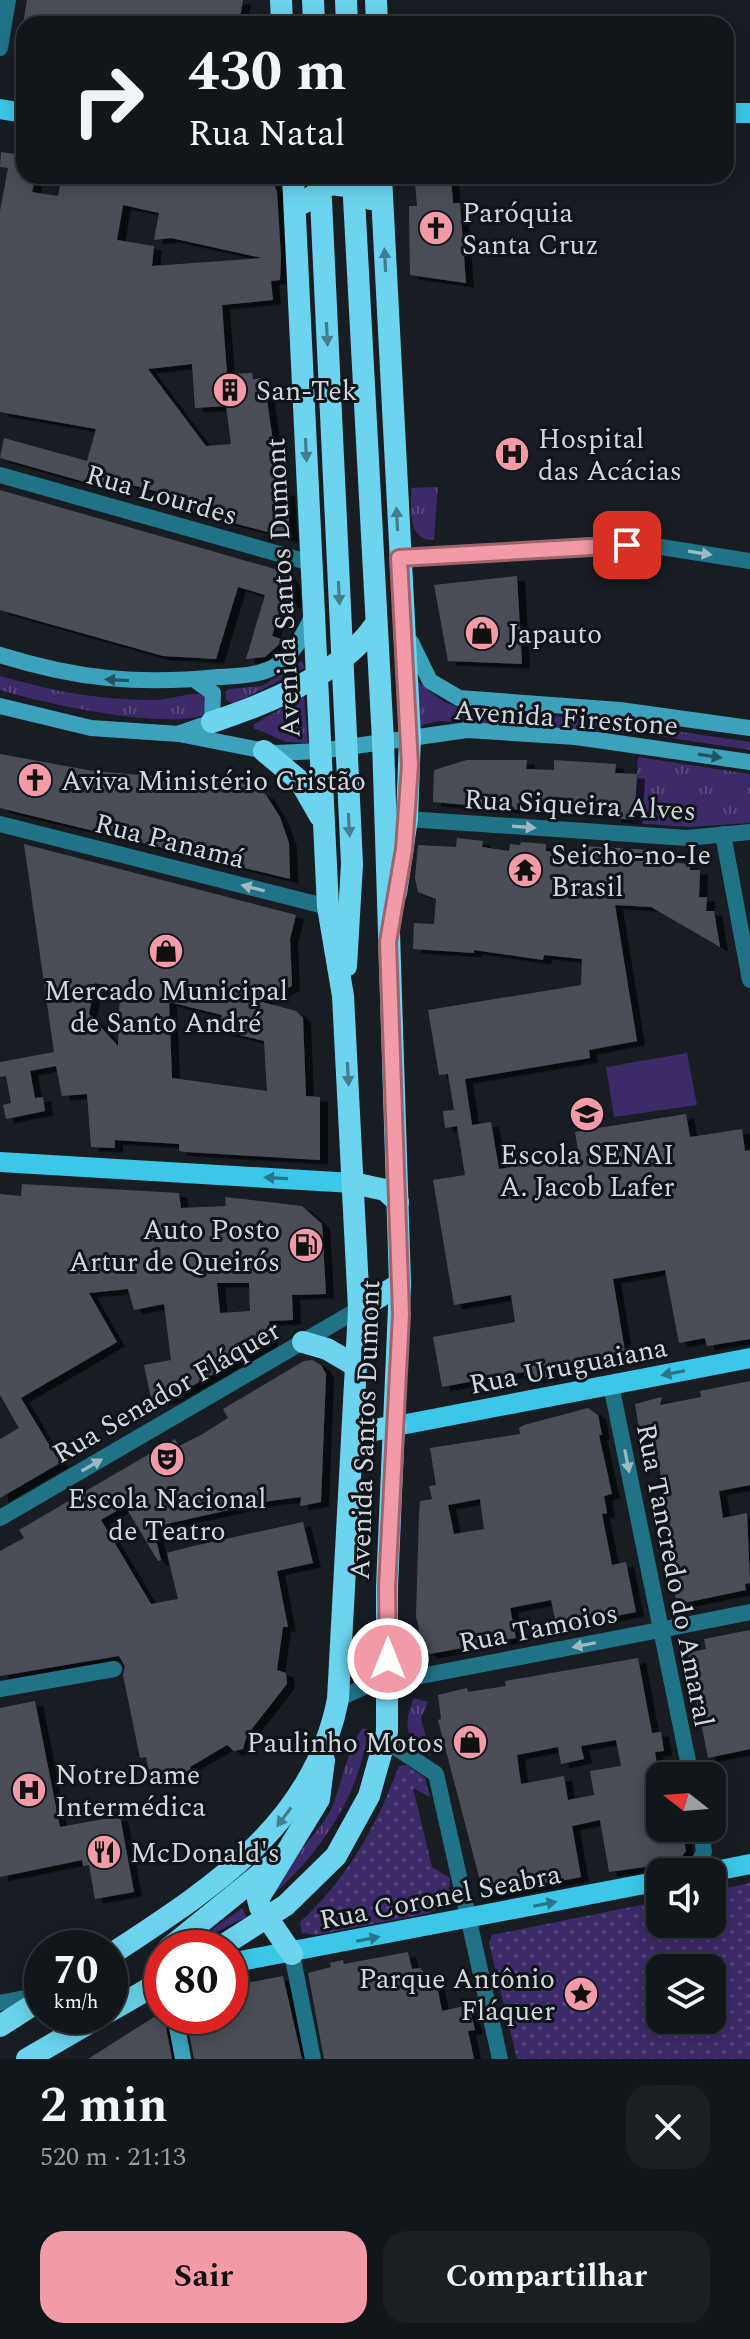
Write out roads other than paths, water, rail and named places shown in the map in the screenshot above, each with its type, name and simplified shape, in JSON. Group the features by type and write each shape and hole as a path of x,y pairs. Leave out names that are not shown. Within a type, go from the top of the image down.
{"highway":[{"name":"Avenida Santos Dumont","path":"128,1943 223,1879 258,1847 295,1801 324,1751 338,1699 359,1309 343,996 328,907 293,184"},
{"path":"295,217 309,195 330,184 342,184 366,194 383,215"},
{"name":"Avenida Santos Dumont","path":"381,184 401,610 410,737 407,819 388,942"},
{"name":"Avenida Santos Dumont","path":"248,1930 267,1919 321,1873 349,1837 377,1776 386,1741 387,1587 400,1284 383,741 354,198"},
{"name":"Avenida Santos Dumont","path":"321,200 352,908 343,996"},
{"path":"212,722 252,707 342,662 375,625"},
{"path":"264,751 300,781 323,821"},
{"path":"353,1183 385,1190 398,1202"},
{"path":"359,1309 400,1284"},
{"path":"303,1342 327,1349 356,1366"},
{"path":"352,1441 374,1430 396,1426"},
{"path":"292,1954 267,1919 258,1899 319,1799 324,1751"},
{"path":"191,1930 282,1856"},
{"path":"0,2026 24,2009"},
{"path":"27,2059 70,2034"}],"main road":[{"name":"Avenida Firestone","path":"401,610 421,669 439,688 459,698 620,710 750,728"},
{"path":"0,655 78,677 127,681 195,680 249,674 272,668 288,656 313,614"},
{"path":"179,734 212,722 215,707 213,693 195,680"},
{"name":"Avenida Firestone","path":"0,706 91,728 179,734 264,751 320,751 467,730 561,736 750,762"},
{"path":"0,1162 353,1183"},
{"name":"Rua Uruguaiana","path":"396,1426 750,1358"},
{"path":"726,1869 746,1865"},
{"name":"Rua Coronel Seabra","path":"248,1960 646,1884"},
{"path":"178,2034 183,2059"}],"street":[{"path":"0,48 8,0"},
{"name":"Rua Lourdes","path":"0,475 311,563"},
{"path":"399,558 608,544 661,547 750,561"},
{"name":"Rua Siqueira Alves","path":"407,819 687,838 750,832"},
{"name":"Rua Panamá","path":"0,824 328,907"},
{"path":"723,834 750,980"},
{"name":"Rua Senador Fláquer","path":"0,1518 359,1309"},
{"name":"Rua Tancredo do Amaral","path":"611,1385 688,1762"},
{"name":"Rua Tamoios","path":"338,1699 364,1687 750,1612"},
{"path":"0,1689 114,1669"},
{"path":"386,1741 436,1774 500,2059"},
{"path":"707,1842 717,1858 746,1865"},
{"path":"292,1954 313,2059"},
{"path":"0,2003 24,2000"}],"place":[{"name":"Paróquia Santa Cruz","path":"436,228"},
{"name":"San-Tek","path":"230,390"},
{"name":"Hospital das Acácias","path":"512,454"},
{"name":"Japauto","path":"482,633"},
{"name":"Aviva Ministério Cristão","path":"35,780"},
{"name":"Seicho-no-Ie Brasil","path":"525,870"},
{"name":"Mercado Municipal de Santo André","path":"166,951"},
{"name":"Escola SENAI A. Jacob Lafer","path":"587,1114"},
{"name":"Auto Posto Artur de Queirós","path":"306,1245"},
{"name":"Escola Nacional de Teatro","path":"167,1459"},
{"name":"Paulinho Motos","path":"470,1742"},
{"name":"NotreDame Intermédica","path":"29,1790"},
{"name":"McDonald's","path":"104,1852"},
{"name":"Parque Antônio Fláquer","path":"581,1994"}]}
